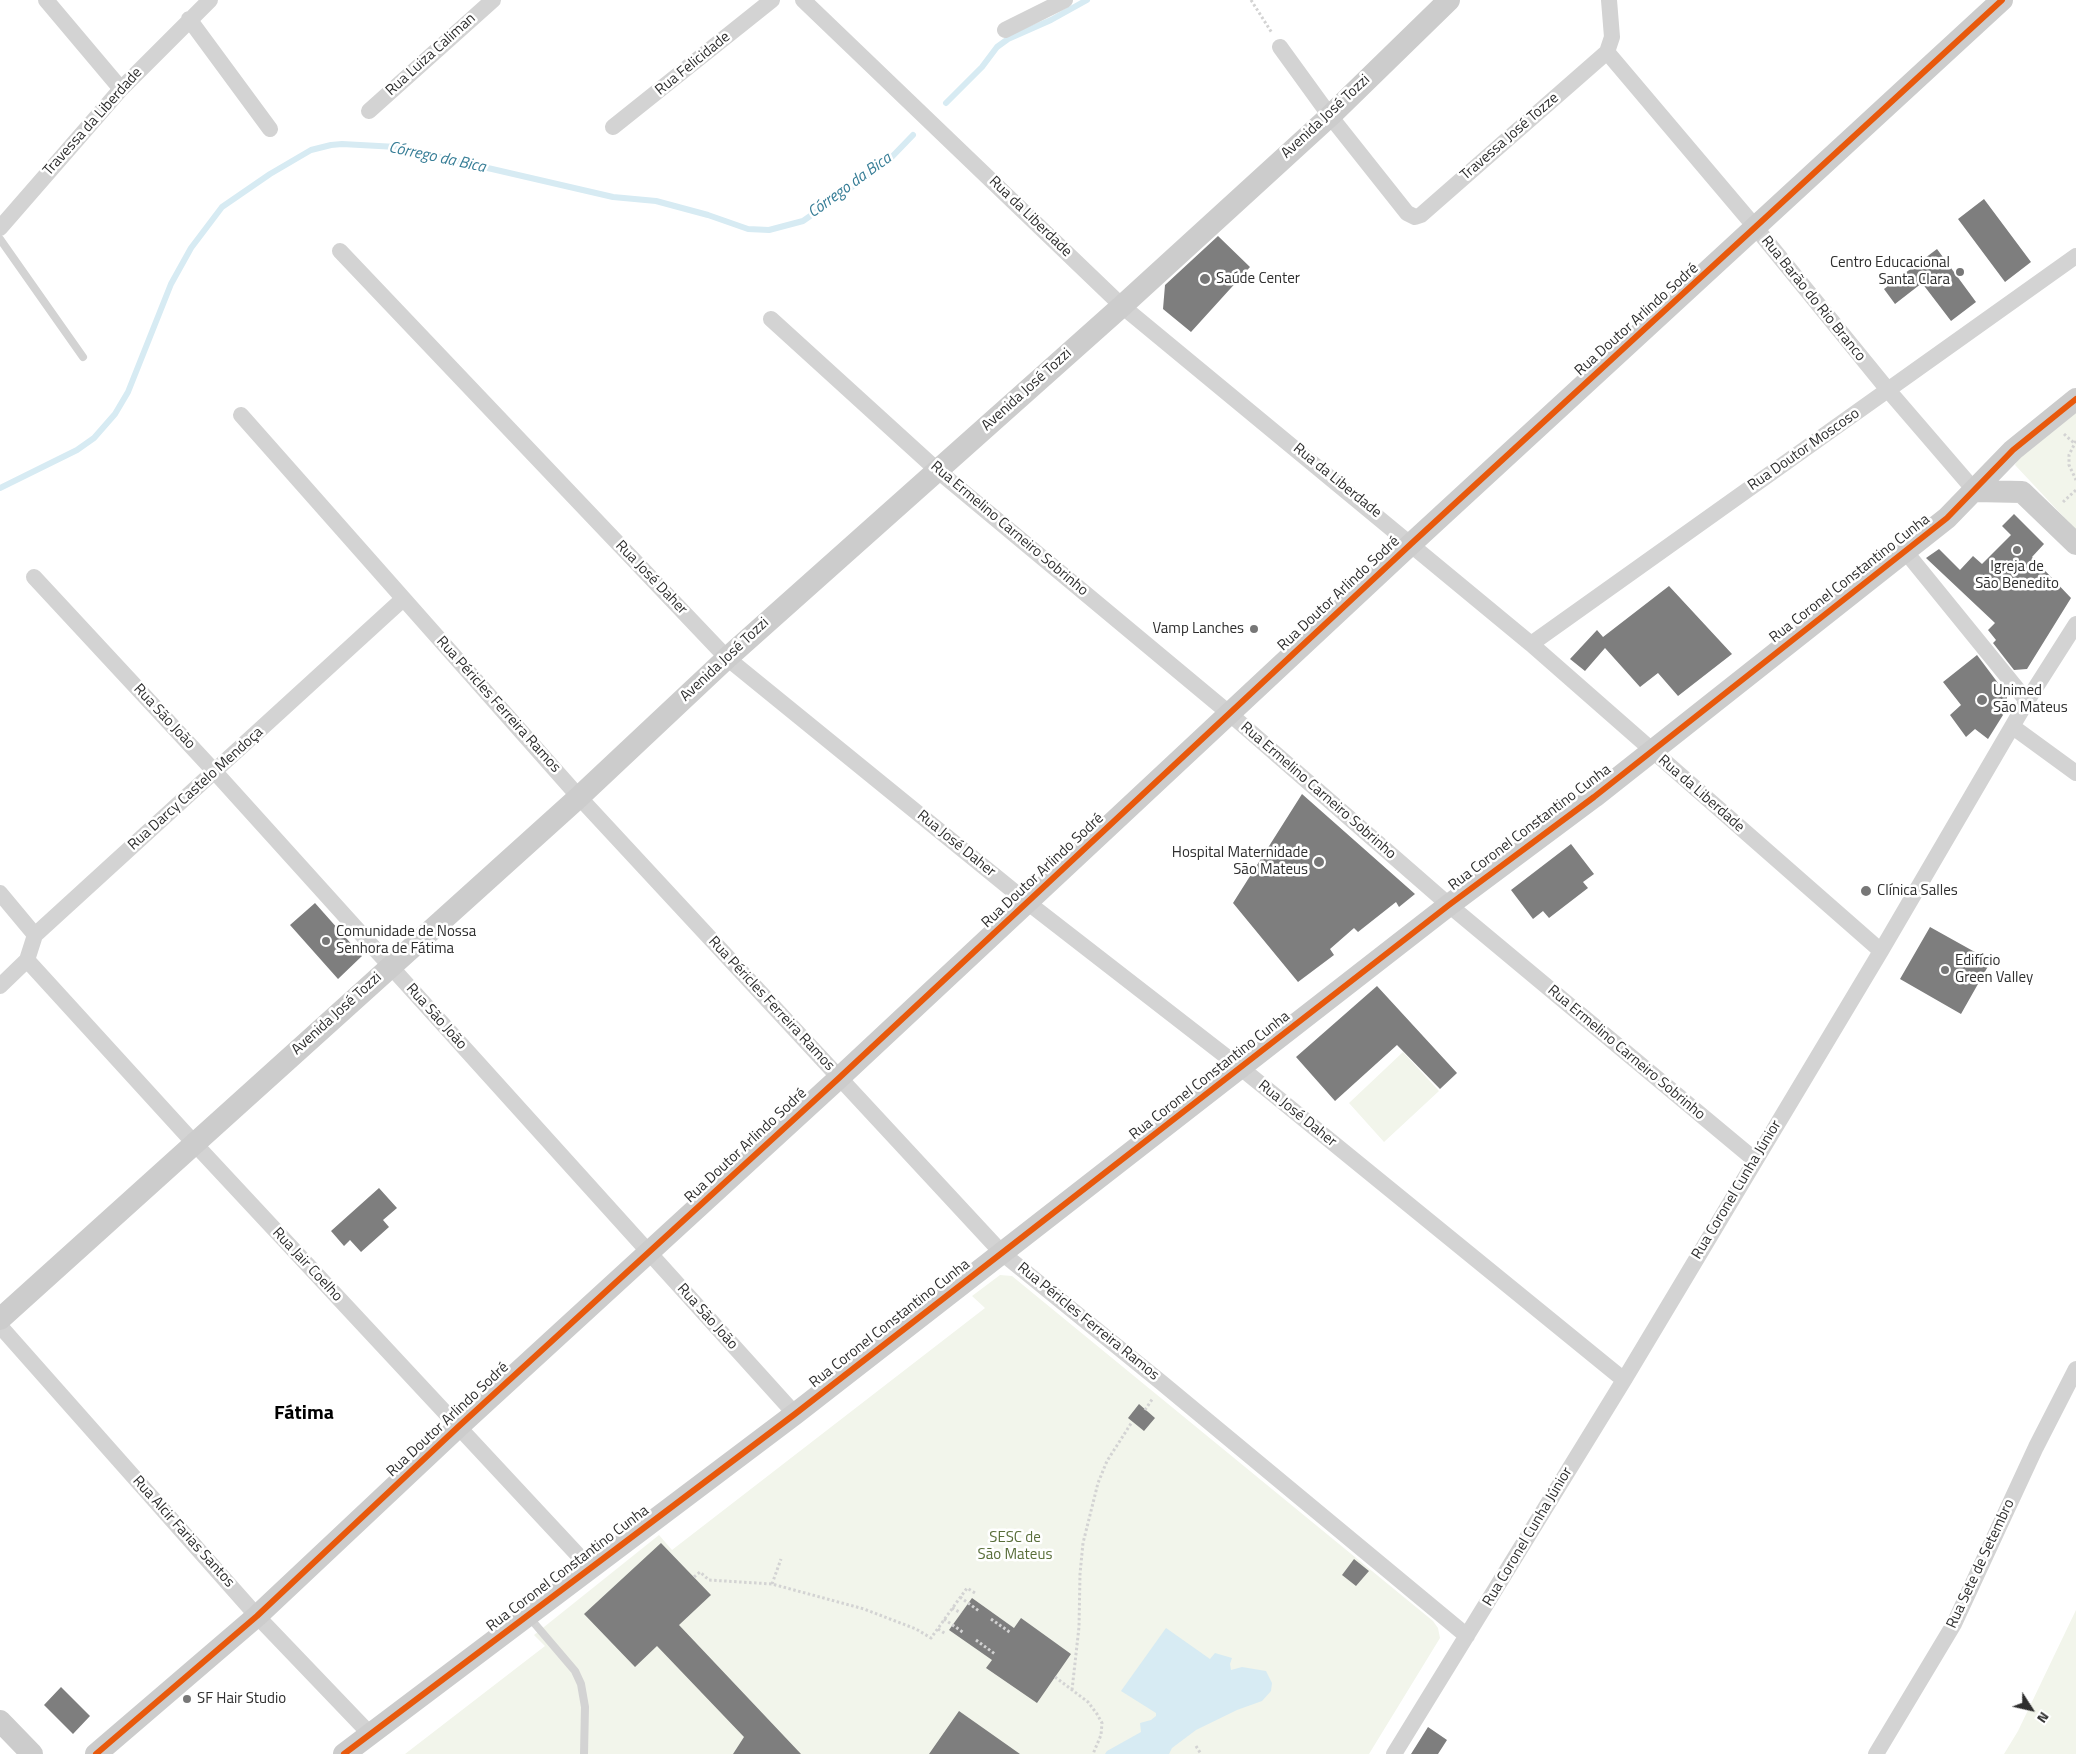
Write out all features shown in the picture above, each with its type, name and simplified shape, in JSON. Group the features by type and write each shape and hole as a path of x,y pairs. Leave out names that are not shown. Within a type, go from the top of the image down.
{"street":[{"path":"46,0 121,89"},
{"name":"Travessa da Liberdade","path":"0,228 121,89 210,0"},
{"name":"Rua Luiza Caliman","path":"368,111 493,0"},
{"name":"Rua Felicidade","path":"613,127 772,0"},
{"name":"Rua da Liberdade","path":"803,0 1122,306 1412,543 1531,644 1881,951"},
{"path":"1005,30 1065,0"},
{"name":"Avenida José Tozzi","path":"0,1319 580,797 727,658 1122,306 1330,116 1448,0"},
{"path":"1607,52 1612,37 1609,0"},
{"name":"Rua Doutor Arlindo Sodré","path":"96,1754 257,1616 458,1428 839,1078 1412,543 2002,0"},
{"path":"189,19 270,129"},
{"path":"1280,47 1330,116"},
{"name":"Travessa José Tozze","path":"1330,116 1411,216 1421,215 1607,52"},
{"name":"Rua Barão do Rio Branco","path":"1607,52 1756,228 1888,390 1975,491"},
{"name":"Rua José Daher","path":"340,251 727,658 1027,902 1241,1068 1624,1380"},
{"name":"Rua Doutor Moscoso","path":"1531,644 2076,256"},
{"name":"Rua Ermelino Carneiro Sobrinho","path":"771,320 937,470 1230,714 1449,905 1755,1160"},
{"name":"Rua Coronel Constantino Cunha","path":"344,1754 796,1414 1449,905 1594,797 1947,518 2013,450 2076,399"},
{"name":"Rua Péricles Ferreira Ramos","path":"241,415 580,797 1002,1253 1170,1389 1467,1636"},
{"path":"2013,450 2014,473 2022,492 2076,544"},
{"path":"1975,491 2022,492"},
{"path":"1905,551 2027,702"},
{"name":"Rua São João","path":"34,577 215,772 796,1414"},
{"name":"Rua Darcy Castelo Mendoça","path":"35,935 403,599"},
{"name":"Rua Coronel Cunha Júnior","path":"1394,1754 1624,1380 1881,951 2027,702 2076,624"},
{"path":"2013,727 2076,773"},
{"path":"0,893 35,935 27,960 0,986"},
{"name":"Rua Jair Coelho","path":"27,960 194,1143 590,1568"},
{"name":"Rua Alcir Farias Santos","path":"0,1326 257,1616 370,1734"},
{"name":"Rua Sete de Setembro","path":"1876,1754 1954,1624 2036,1447 2076,1368"},
{"path":"0,1720 32,1754"}],"lane":[{"path":"0,239 83,356"},
{"path":"528,1615 575,1671 581,1684 585,1707 584,1754"}],"path":[{"path":"1251,0 1280,47"},
{"path":"2076,441 2069,454 2069,465 2076,480"},
{"path":"1072,1690 1079,1627 1080,1574 1083,1543 1098,1483 1106,1461 1132,1422"},
{"path":"772,1584 781,1559"},
{"path":"694,1577 700,1572 709,1580 772,1584 864,1609 916,1629 931,1638 967,1588 975,1593"},
{"path":"960,1597 979,1611"},
{"path":"952,1608 961,1613"},
{"path":"944,1619 964,1632"},
{"path":"991,1619 1011,1632"},
{"path":"938,1629 946,1634"},
{"path":"976,1640 995,1654"},
{"path":"1055,1677 1097,1714 1102,1723 1101,1735 1093,1754"},
{"path":"1196,1746 1201,1754"}],"green space":[{"path":"2076,408 2076,530 2015,465 2024,447"},
{"path":"1403,1052 1439,1091 1384,1142 1349,1103"},
{"name":"SESC de São Mateus","path":"1000,1275 1012,1276 1433,1621 1438,1628 1440,1638 1369,1754 405,1754 545,1646 534,1635 659,1535 672,1550 985,1308 972,1296"},
{"path":"2076,1610 2076,1754 2004,1754 2018,1731"}],"shaded area":[{"path":"1166,1628 1210,1659 1215,1653 1232,1658 1231,1670 1242,1667 1266,1671 1272,1683 1271,1691 1262,1701 1237,1710 1196,1730 1172,1748 1169,1754 1105,1754 1107,1751 1141,1732 1140,1723 1151,1720 1156,1716 1156,1713 1121,1691"}],"building":[{"path":"1984,199 2031,262 2005,282 1958,219"},
{"name":"Saúde Center","path":"1218,236 1250,267 1191,332 1163,309 1165,285"},
{"path":"1937,249 1976,302 1951,321 1922,283 1895,304 1884,289"},
{"path":"2014,514 2044,544 2032,557 2071,598 2027,669 2014,670 1993,643 1996,640 1988,630 1995,623 1926,558 1939,549 1960,570 1973,556 1982,564 2011,535 2002,526"},
{"path":"1669,586 1732,654 1678,696 1658,673 1640,687 1605,648 1585,671 1570,659 1597,630 1603,637"},
{"name":"Unimed São Mateus","path":"1977,655 2007,695 2007,704 2001,712 2003,715 1988,739 1975,729 1966,737 1950,715 1961,705 1943,682"},
{"name":"Hospital Maternidade São Mateus","path":"1302,794 1415,894 1399,907 1396,902 1358,932 1354,928 1330,949 1334,955 1298,982 1233,903"},
{"path":"1571,844 1594,874 1583,882 1588,888 1549,918 1543,911 1533,919 1511,890"},
{"name":"Comunidade de Nossa Senhora de Fátima","path":"315,903 362,956 338,979 290,925"},
{"name":"Edifício Green Valley","path":"1930,927 1991,961 1961,1014 1900,979"},
{"path":"1377,986 1457,1073 1440,1089 1397,1045 1335,1101 1296,1057"},
{"path":"379,1188 397,1208 383,1220 389,1227 361,1252 350,1240 344,1246 331,1231"},
{"path":"1139,1404 1155,1418 1144,1431 1128,1418"},
{"path":"661,1543 711,1595 679,1625 801,1754 733,1754 744,1737 657,1646 635,1667 584,1614"},
{"path":"1354,1559 1369,1571 1356,1586 1342,1575"},
{"path":"972,1598 1014,1628 1021,1618 1071,1654 1037,1703 986,1668 992,1660 949,1630"},
{"path":"61,1687 90,1716 73,1734 44,1705"},
{"path":"959,1711 1020,1754 929,1754"},
{"path":"1428,1727 1447,1740 1438,1754 1411,1754"}],"waterway":[{"name":"Córrego da Bica","path":"946,103 982,67 997,47 1008,39 1051,20 1087,0"},
{"name":"Córrego da Bica","path":"0,488 77,450 94,438 115,414 128,392 171,284 191,248 222,207 270,174 311,150 342,144 397,147 613,197 656,201 708,215 748,229 769,230 803,221 886,163 913,135"}],"cycle path":[{"path":"96,1754 257,1616 458,1427 839,1078 1412,543 2002,0"},
{"path":"344,1754 795,1414 1449,905 1594,797 1947,518 2013,450 2076,399"}],"place":[{"name":"Centro Educacional Santa Clara","path":"1960,272"},
{"name":"Saúde Center","path":"1205,279"},
{"name":"Igreja de São Benedito","path":"2017,550"},
{"name":"Vamp Lanches","path":"1254,629"},
{"name":"Unimed São Mateus","path":"1982,700"},
{"name":"Hospital Maternidade São Mateus","path":"1319,862"},
{"name":"Clínica Salles","path":"1866,891"},
{"name":"Comunidade de Nossa Senhora de Fátima","path":"326,941"},
{"name":"Edifício Green Valley","path":"1945,970"},
{"name":"SF Hair Studio","path":"187,1699"}],"district":[{"name":"Fátima","path":"304,1414"}]}
